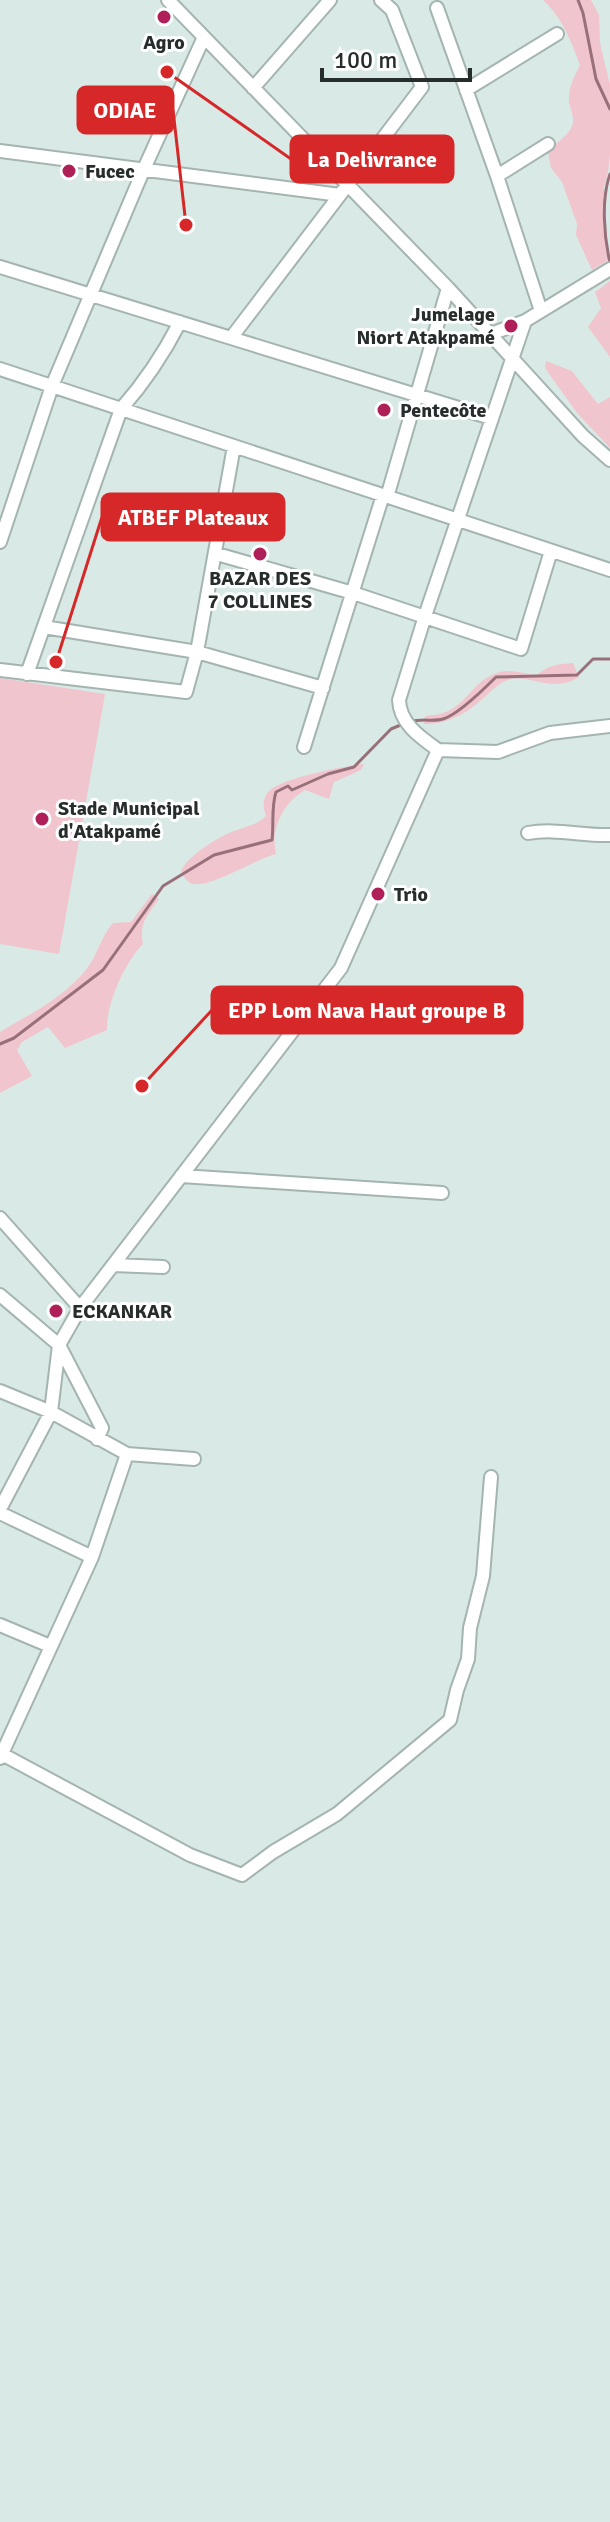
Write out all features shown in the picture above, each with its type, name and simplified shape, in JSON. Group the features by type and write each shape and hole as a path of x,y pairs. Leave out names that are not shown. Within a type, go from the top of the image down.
{"street":[{"path":"168,0 253,88 344,191 448,288 583,436 610,460"},
{"path":"253,88 330,0"},
{"path":"231,338 422,87 392,10 381,0"},
{"path":"437,8 541,311"},
{"path":"466,90 557,34"},
{"path":"0,542 52,386 143,171 204,37"},
{"path":"497,176 548,144"},
{"path":"0,151 143,171 344,191"},
{"path":"0,267 491,418"},
{"path":"491,334 525,321 607,272"},
{"path":"304,747 448,288"},
{"path":"525,321 425,616 399,700 399,710 408,726 438,750 498,752 550,733 610,726"},
{"path":"27,674 121,409 146,381 180,322"},
{"path":"0,369 610,570"},
{"path":"0,670 186,692 217,554 234,446"},
{"path":"217,554 353,593 521,649 551,551"},
{"path":"44,627 197,652 323,688"},
{"path":"92,1557 0,1511 51,1412 59,1345 80,1308 341,968 438,750"},
{"path":"528,833 545,830 586,836 610,835"},
{"path":"181,1176 442,1193"},
{"path":"0,1218 80,1308"},
{"path":"113,1265 163,1267"},
{"path":"0,1295 59,1345 102,1428 97,1439"},
{"path":"0,1391 51,1412 127,1454 194,1459"},
{"path":"127,1454 92,1557 50,1646 42,1671 0,1755 190,1855 242,1875 273,1852 337,1814 450,1720 468,1659 470,1628 483,1576 491,1477"},
{"path":"0,1625 50,1646"}],"shaded area":[{"path":"543,0 591,0 599,15 600,43 610,85 610,153 604,187 607,261 592,270 576,235 577,224 562,182 551,168 548,152 572,126 569,92 580,65 561,22"},
{"path":"610,281 610,357 588,327 601,308 595,292"},
{"path":"546,361 572,371 598,404 610,397 610,448 577,413 545,368"},
{"path":"573,663 579,677 569,682 505,681 461,715 438,723 423,724 426,716 450,710 491,675 509,671 537,675 554,666"},
{"name":"Stade Municipal d'Atakpamé","path":"0,678 105,694 59,954 0,944"},
{"path":"364,764 361,770 334,782 329,799 305,790 290,802 277,826 276,854 202,884 188,881 181,871 206,846 266,816 265,798 275,787 313,774"},
{"path":"152,894 159,899 143,925 143,944 118,984 107,1030 65,1048 48,1027 22,1042 17,1050 32,1076 0,1093 0,1032 70,987 88,967 113,923 131,922"}],"waterway":[{"path":"578,0 596,79 610,109"},
{"path":"610,174 604,218 610,263"},
{"path":"410,722 439,720 449,716 471,701 496,677 577,675 593,659 610,659"},
{"path":"0,1044 14,1038 103,970 163,886 214,855 272,840 276,792 288,786 292,790 328,774 354,767 391,729 403,724"}],"place":[{"name":"Agro","path":"164,17"},
{"name":"La Delivrance","path":"167,72"},
{"name":"Fucec","path":"69,171"},
{"name":"ODIAE","path":"186,225"},
{"name":"Jumelage Niort Atakpamé","path":"511,326"},
{"name":"Pentecôte","path":"384,410"},
{"name":"BAZAR DES 7 COLLINES","path":"260,554"},
{"name":"ATBEF Plateaux","path":"56,662"},
{"name":"Stade Municipal d'Atakpamé","path":"42,819"},
{"name":"Trio","path":"378,894"},
{"name":"EPP Lom Nava Haut groupe B","path":"142,1086"},
{"name":"ECKANKAR","path":"56,1311"}]}
